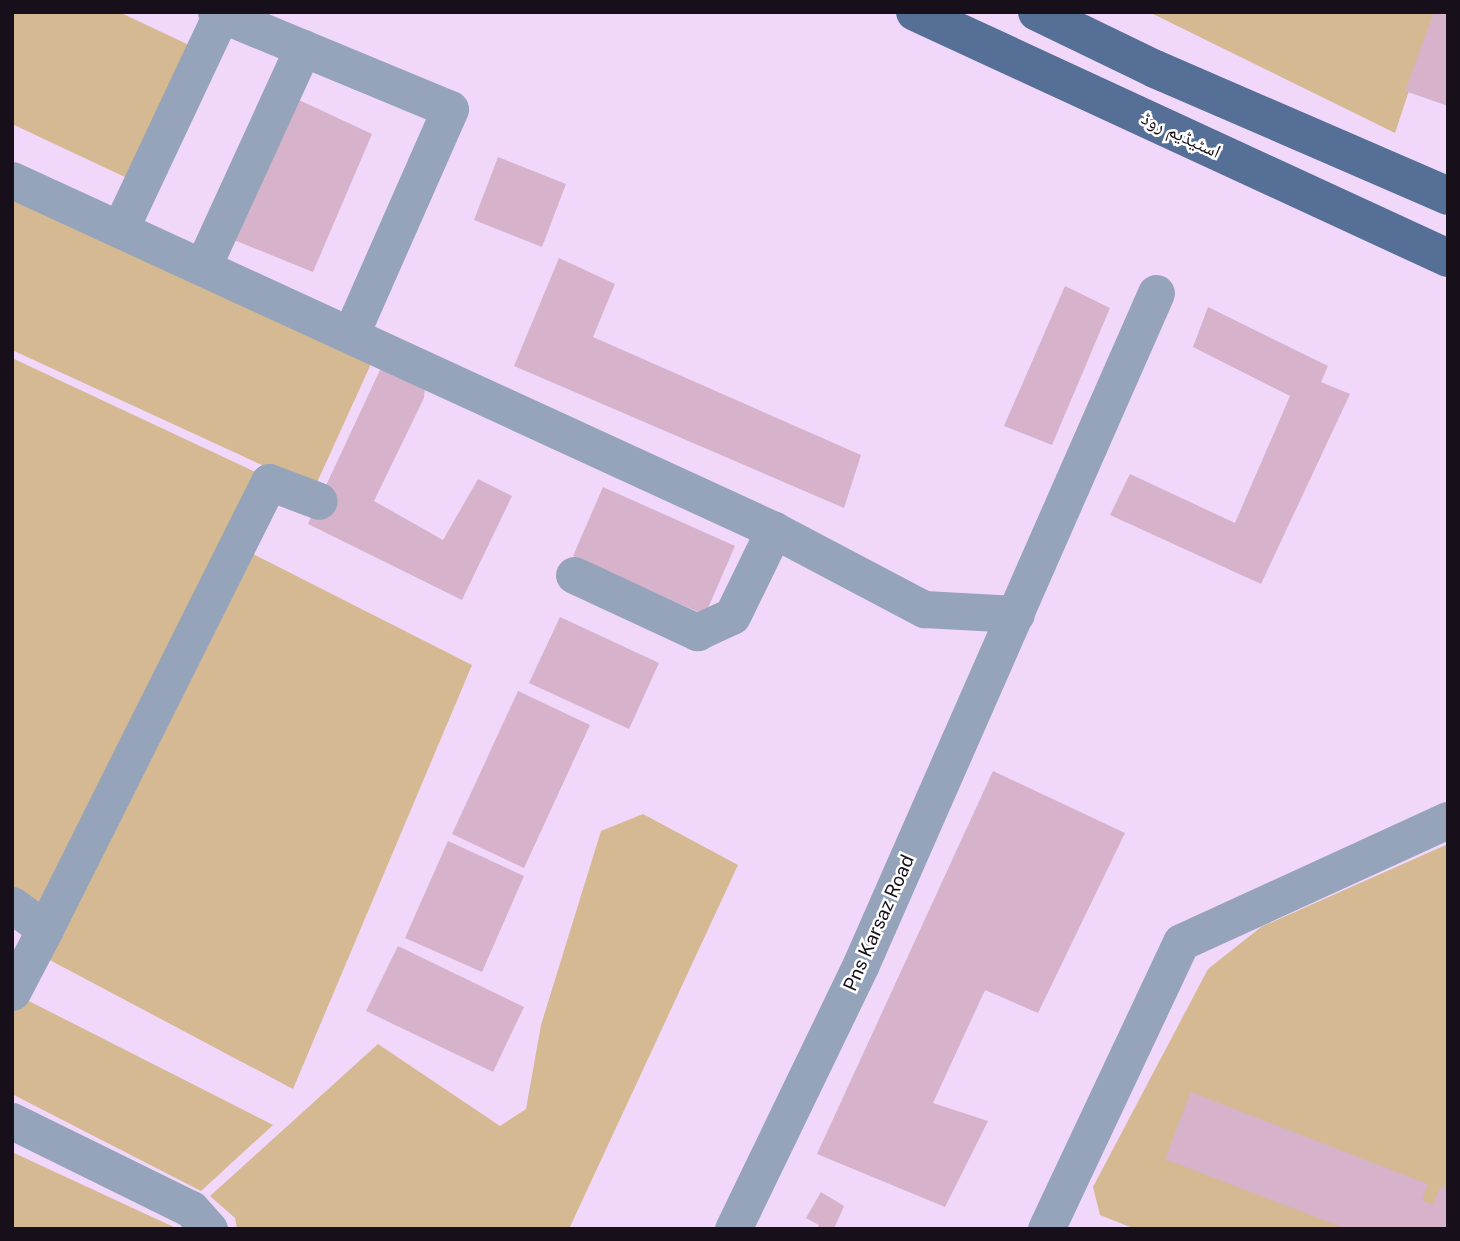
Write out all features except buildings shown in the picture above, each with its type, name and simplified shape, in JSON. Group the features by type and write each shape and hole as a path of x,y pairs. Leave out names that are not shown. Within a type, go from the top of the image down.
{"main road":[{"name":"اسٹیڈیم روڈ","path":"915,12 1448,258"},
{"path":"1037,12 1155,69 1448,196"}],"street":[{"path":"120,229 218,13 450,109 351,333"},
{"path":"203,266 303,48"},
{"path":"12,180 351,333 774,530 923,609 1016,614"},
{"name":"Pns Karsaz Road","path":"733,1229 861,964 1156,293"},
{"path":"12,992 269,482 318,502"},
{"path":"574,575 697,632 732,616 774,530"},
{"path":"1056,1226 1181,942 1448,820"},
{"path":"12,905 45,929"},
{"path":"12,1121 191,1209 209,1229"}],"shaded area":[{"path":"12,12 119,12 189,45 127,178 12,124"},
{"path":"1149,12 1435,12 1395,133"},
{"path":"12,199 371,364 314,489 12,350"},
{"path":"12,358 262,475 41,921 12,895"},
{"path":"247,551 472,665 293,1089 44,957"},
{"path":"643,814 738,865 569,1229 237,1229 235,1218 210,1196 378,1044 500,1126 526,1109 541,1025 601,831"},
{"path":"1448,844 1448,1229 1135,1229 1100,1215 1093,1187 1208,969 1261,927"},
{"path":"19,996 273,1125 201,1191 12,1094 12,1011"},
{"path":"12,1152 178,1229 12,1229"}]}
